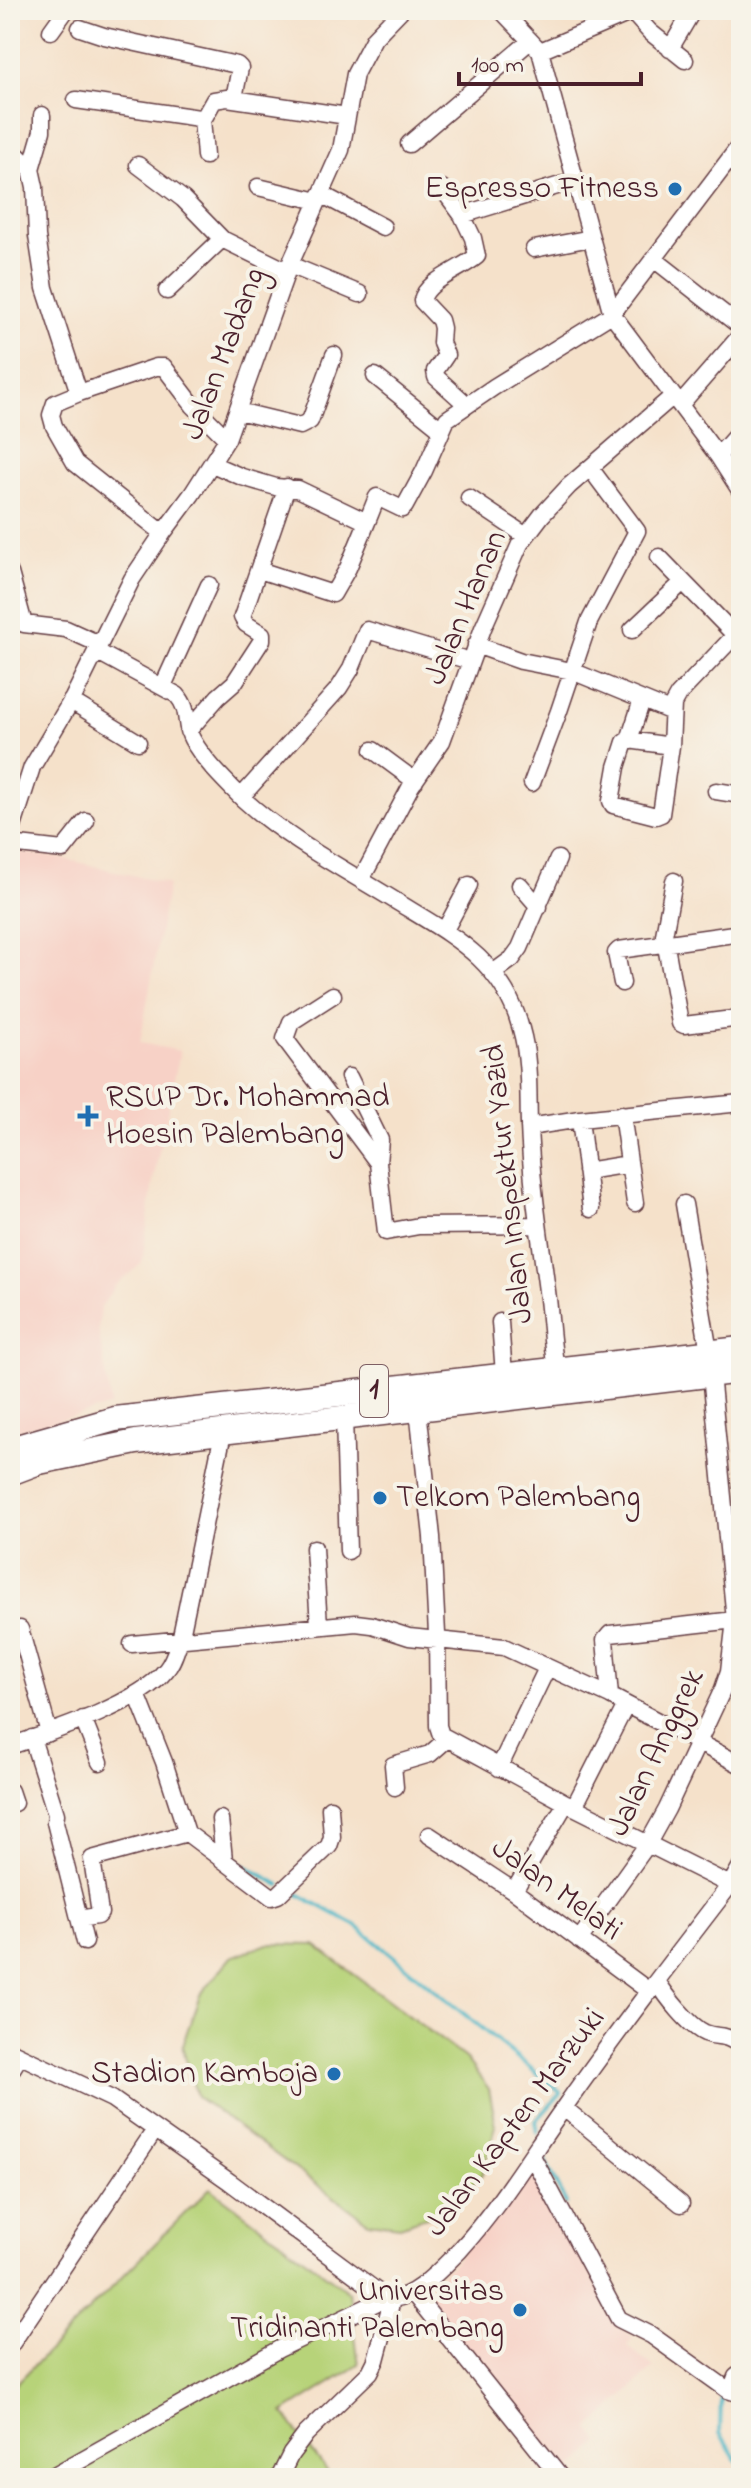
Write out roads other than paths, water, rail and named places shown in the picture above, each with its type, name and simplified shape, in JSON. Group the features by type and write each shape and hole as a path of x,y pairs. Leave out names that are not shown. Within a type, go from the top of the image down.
{"highway":[{"name":"1","path":"10,1449 115,1419 306,1410 417,1398 710,1363 741,1349"},
{"name":"1","path":"710,1363 741,1371"},
{"name":"1","path":"10,1473 39,1462 136,1442 223,1433 306,1410 344,1417 504,1374 559,1381"}],"street":[{"path":"51,31 66,10"},
{"path":"501,10 535,46 577,180 612,314 718,456 741,492"},
{"path":"670,49 693,10"},
{"path":"409,144 535,46 634,11 670,49 685,60"},
{"name":"Jalan Madang","path":"10,836 32,767 71,701 132,579 227,439 289,268 341,150 355,74 390,14"},
{"path":"80,28 237,65 240,68 234,98"},
{"path":"205,156 202,118 214,100 234,98 347,116"},
{"path":"76,100 202,118"},
{"path":"42,115 42,131 31,169 37,236 45,288 79,393"},
{"path":"259,570 332,595 348,568 377,497 397,508 405,506 447,419 612,314 654,259 736,163 741,144"},
{"path":"10,152 31,169"},
{"path":"138,165 183,199 222,239 360,294"},
{"path":"462,215 577,180"},
{"path":"258,187 319,197 383,227"},
{"path":"442,188 462,215 473,238 477,256 429,287 422,298 423,303 437,316 442,328 441,343 446,355 435,371 436,377 467,405"},
{"path":"534,249 591,238"},
{"path":"167,291 222,239"},
{"path":"654,259 741,327"},
{"name":"Jalan Hanan","path":"361,880 447,729 473,653 509,566 526,536 569,486 677,401 741,335"},
{"path":"238,411 306,425 334,355"},
{"path":"163,533 75,463 54,426 51,415 55,403 156,367 164,367 193,405 227,439"},
{"path":"375,376 441,429"},
{"path":"718,456 741,430"},
{"path":"212,464 276,487 298,489 367,522"},
{"path":"532,783 589,622 637,531 590,468"},
{"path":"188,731 234,683 262,640 262,634 246,624 242,617 287,487"},
{"path":"469,498 526,536"},
{"path":"642,700 629,740 623,746 611,801 617,806 656,816 663,810 672,712 678,695 739,637 659,557"},
{"path":"10,573 17,624 66,629 163,686 209,585"},
{"path":"632,630 683,582"},
{"path":"241,797 339,688 351,669 367,630 572,671 672,712"},
{"name":"Jalan Inspektur Yazid","path":"163,686 184,704 188,731 208,761 241,797 286,834 445,930 474,952 506,993 521,1029 529,1085 529,1127 538,1225 559,1381"},
{"path":"71,701 138,742"},
{"path":"629,740 671,746"},
{"path":"373,750 415,781"},
{"path":"716,791 741,795"},
{"path":"10,844 63,850 86,821"},
{"path":"493,973 512,959 520,948 558,859"},
{"path":"674,881 664,930 681,1024 741,1018"},
{"path":"445,930 469,885"},
{"path":"520,885 539,907"},
{"path":"622,983 617,951 741,933"},
{"path":"333,995 291,1022 285,1039 378,1163"},
{"path":"349,1077 380,1140 378,1163 386,1232 419,1226 538,1225"},
{"path":"529,1127 622,1114 741,1103"},
{"path":"622,1114 635,1203"},
{"path":"580,1119 591,1209"},
{"path":"586,1171 629,1164"},
{"name":"Jalan Anggrek","path":"579,1940 647,1845 667,1809 727,1680 738,1621 710,1363 684,1204"},
{"path":"500,1322 504,1374"},
{"path":"417,1398 432,1537 438,1726 441,1735 647,1845 730,1885"},
{"path":"344,1417 348,1551"},
{"path":"10,1746 49,1733 137,1694 164,1673 180,1639 223,1433"},
{"path":"314,1548 319,1625"},
{"path":"610,1696 605,1640 610,1634 738,1621"},
{"path":"132,1644 319,1625 365,1624 409,1637 504,1647 610,1696 741,1765"},
{"path":"20,1629 49,1733"},
{"path":"499,1768 547,1668"},
{"path":"137,1694 187,1833 272,1897 278,1895 329,1846 332,1837 330,1808"},
{"path":"514,1891 570,1805 626,1705"},
{"path":"83,1719 100,1762"},
{"path":"32,1738 56,1814 55,1822 85,1942"},
{"path":"395,1787 393,1765 430,1754 446,1740"},
{"path":"220,1819 224,1860"},
{"path":"79,1919 100,1913 91,1862 93,1858 187,1833"},
{"name":"Jalan Melati","path":"429,1835 514,1891 579,1940 653,1987 702,2032 724,2035 740,2045"},
{"name":"Jalan Kapten Marzuki","path":"49,2478 279,2349 389,2299 413,2293 459,2250 514,2184 564,2108 741,1866"},
{"path":"10,2072 15,2054 112,2099 389,2299 376,2360 370,2372 306,2434 279,2478"},
{"path":"564,2108 681,2204"},
{"path":"10,2346 17,2320 155,2130"},
{"path":"537,2149 619,2319 736,2393"},
{"path":"413,2293 561,2478"},
{"path":"736,2393 736,2377 741,2373"}],"waterway":[{"path":"235,1860 280,1885"},
{"path":"292,1891 355,1925 561,2093 536,2121 538,2133"},
{"path":"540,2150 566,2203"},
{"path":"702,2381 721,2396 720,2433 741,2467"}],"place":[{"name":"Espresso Fitness","path":"675,189"},
{"name":"RSUP Dr. Mohammad Hoesin Palembang","path":"88,1116"},
{"name":"Telkom Palembang","path":"380,1498"},
{"name":"Stadion Kamboja","path":"334,2074"},
{"name":"Universitas Tridinanti Palembang","path":"520,2310"}]}
